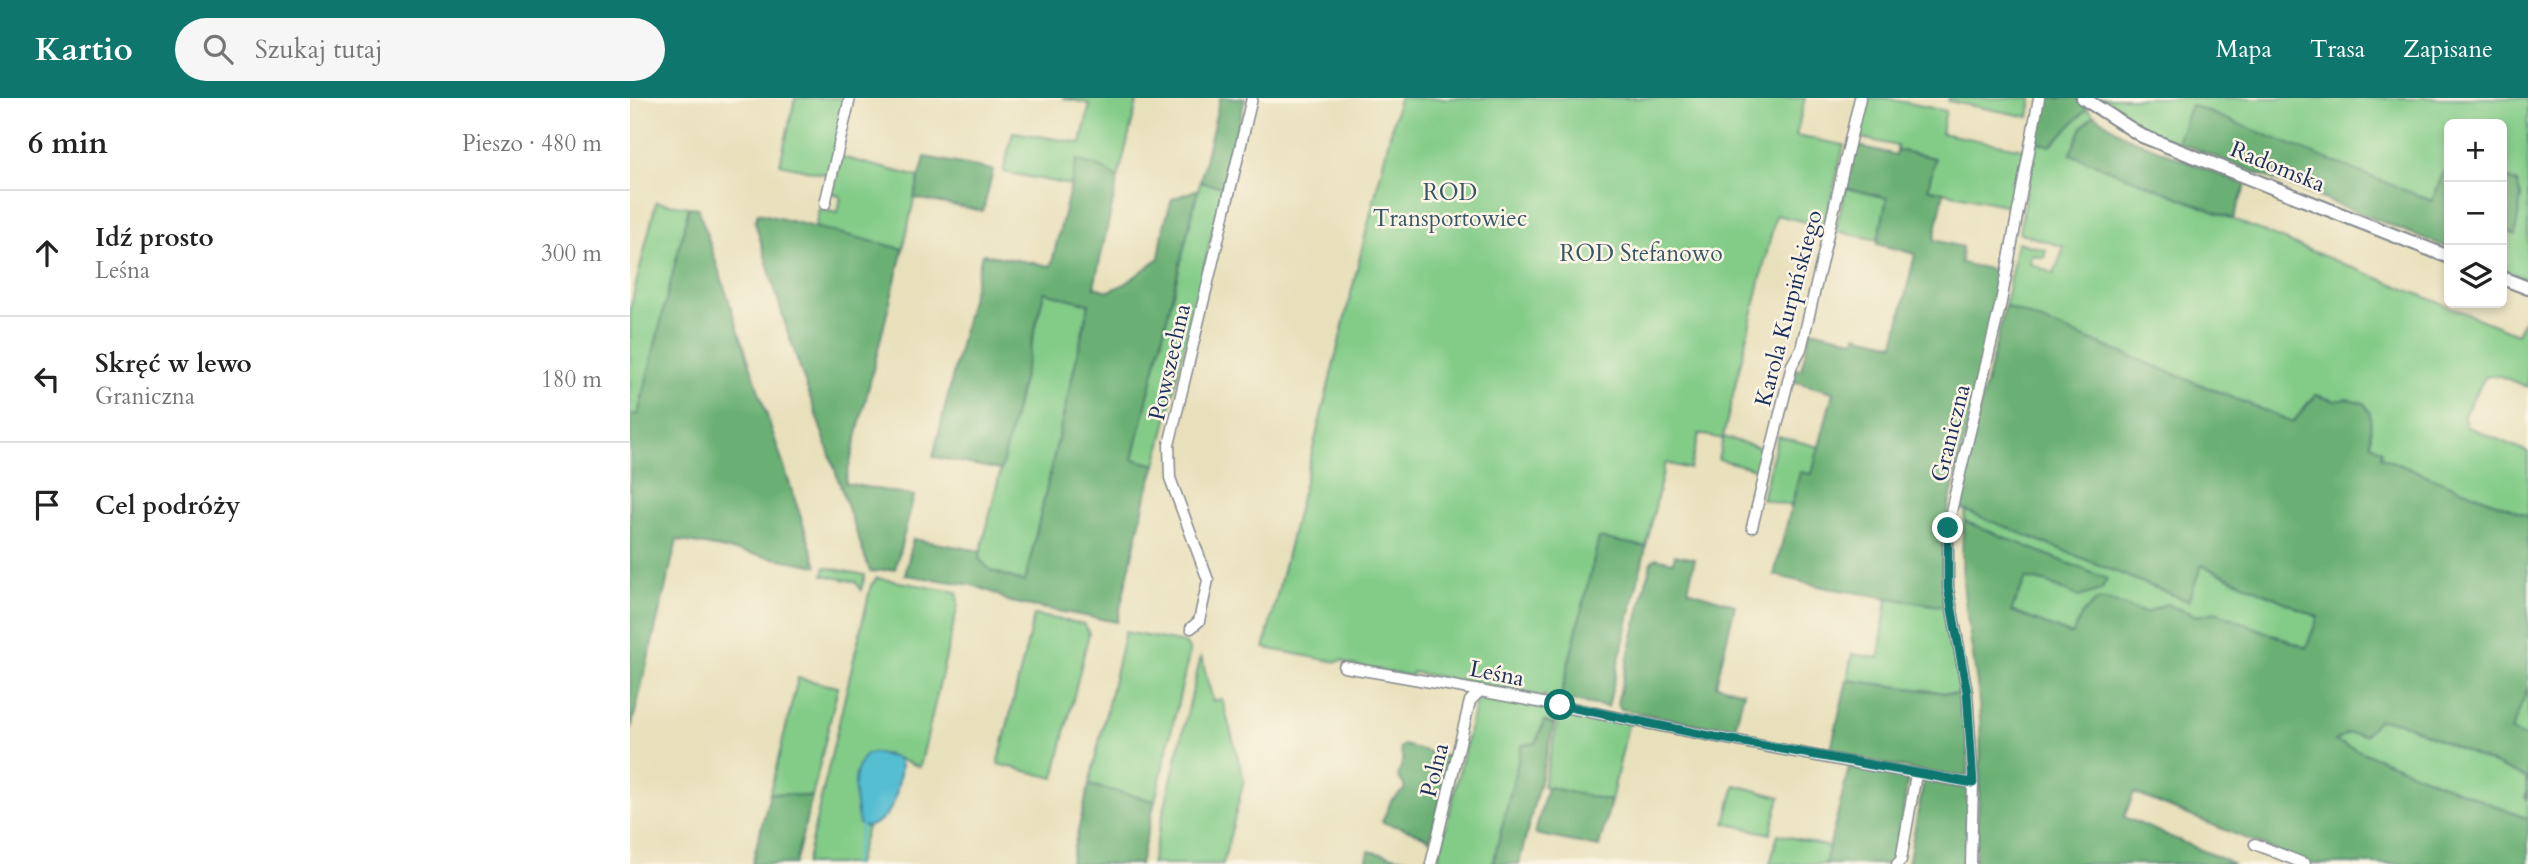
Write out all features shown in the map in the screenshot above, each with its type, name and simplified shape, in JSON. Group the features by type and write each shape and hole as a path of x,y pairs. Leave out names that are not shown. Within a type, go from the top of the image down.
{"street":[{"path":"825,204 850,98"},
{"name":"Powszechna","path":"1191,628 1199,621 1208,580 1170,478 1169,445 1252,98"},
{"name":"Karola Kurpińskiego","path":"1752,527 1792,365 1801,349 1860,98"},
{"name":"Graniczna","path":"1971,864 1973,783 1967,692 1948,588 1948,528 2001,302 2039,98"},
{"name":"Radomska","path":"2083,98 2094,102 2115,121 2141,136 2444,255"},
{"path":"2507,280 2528,288"},
{"name":"Leśna","path":"1344,667 1481,690 1973,783"},
{"name":"Polna","path":"1431,864 1471,701 1481,690"},
{"path":"1897,864 1901,860 1916,774"},
{"path":"2255,844 2305,864"}],"green space":[{"path":"795,98 847,98 828,175 780,164"},
{"path":"1062,98 1138,98 1118,179 1102,168 1077,160 1071,185 1003,172 1013,132 1081,143 1090,104"},
{"path":"1220,98 1245,98 1223,187 1200,182"},
{"path":"1399,98 1805,98 1796,136 1844,145 1824,226 1776,215 1773,227 1723,437 1768,450 1763,471 1718,459 1723,439 1699,434 1690,469 1665,463 1646,547 1599,538 1560,699 1412,672 1411,676 1348,664 1342,660 1337,662 1264,648"},
{"path":"1867,98 1885,98 1946,111 1941,133 2024,149 2014,207 1928,189 1935,158 1897,150 1897,146 1857,137"},
{"path":"1949,98 2032,98 2029,117 1948,101"},
{"path":"2045,98 2077,98 2087,109 2050,146 2036,141"},
{"path":"2101,98 2528,98 2528,280 2507,271 2507,231 2515,234 2521,196 2517,183 2507,178 2507,119 2444,119 2444,173 2432,201 2191,106 2177,142 2130,123"},
{"path":"2191,105 2432,201 2444,173 2444,246 2177,142"},
{"path":"2087,109 2094,115 2082,127 2071,154 2444,305 2444,308 2453,308 2517,334 2528,312 2528,387 2497,375 2485,377 2464,415 2466,426 2528,452 2528,516 2381,457 2371,444 2370,413 2347,399 2335,401 2316,395 2294,422 2005,306 2017,242 2046,250 2044,258 2032,255 2029,263 2054,274 2064,247 2019,233 2036,141 2050,146"},
{"path":"2094,115 2127,137 2246,185 2233,219 2070,154 2082,127"},
{"path":"1855,145 1896,155 1897,150 1935,158 1928,188 1944,192 1934,240 1962,247 1961,263 2004,272 1948,509 1942,570 1947,607 1827,588 1774,575 1800,472 1812,474 1833,392 1792,381 1794,369 1801,370 1811,330 1855,340 1856,335 1894,344 1915,254 1877,244 1887,198 1846,188"},
{"path":"841,157 919,177 903,249 815,228 819,209 837,213 841,197 832,193"},
{"path":"925,157 993,170 983,211 914,198"},
{"path":"1077,160 1102,168 1118,179 1094,287 1109,291 1125,284 1159,258 1172,199 1198,189 1133,459 1156,465 1146,496 1117,622 1010,602 972,585 905,575 913,539 981,551 979,559 992,571 1025,582 1089,304 1044,292 1001,470 933,457 982,254 1051,266"},
{"path":"2507,178 2517,183 2521,196 2515,235 2507,231"},
{"path":"1200,182 1223,187 1156,465 1133,459"},
{"path":"1846,188 1887,198 1878,240 1835,231"},
{"path":"656,202 689,207 638,415 630,414 630,309"},
{"path":"689,207 698,208 817,566 677,540 630,733 630,414 638,415"},
{"path":"758,213 903,249 845,483 914,496 895,569 870,572 787,330 755,222"},
{"path":"1044,292 1089,304 1025,582 991,571 979,559"},
{"path":"2005,306 2293,422 2316,395 2335,401 2347,399 2364,403 2370,413 2371,444 2382,450 2381,457 2528,516 2528,687 2511,731 2528,738 2528,787 2526,778 2399,722 2378,720 2365,735 2348,733 2335,741 2528,819 2528,864 2309,864 2134,793 2124,817 2234,864 1975,864 1980,734 1978,692 1962,565 1964,521 2107,579 2101,590 2079,597 2048,583 2026,578 2011,611 2072,635 2082,614 2097,600 2107,600 2146,613 2166,604 2197,616 2216,612 2306,648 2318,617 2202,565 2188,601 1956,507"},
{"path":"1778,436 1819,447 1812,475 1800,473 1791,506 1762,499"},
{"path":"1966,511 2188,601 2201,565 2318,617 2306,648 2216,612 2197,616 2166,604 2146,613 2129,608 2082,614 2073,635 2011,611 2026,578 2048,583 2061,590 2101,590 2107,579 1964,521"},
{"path":"1599,538 1646,547 1608,707 1560,699"},
{"path":"1675,555 1695,559 1688,590 1735,605 1716,685 1744,692 1734,732 1621,709 1617,703 1651,562 1656,558 1673,562"},
{"path":"825,567 865,575 861,590 856,582 823,575"},
{"path":"877,578 957,592 958,605 920,767 885,754 859,824 867,827 857,864 806,864 871,585"},
{"path":"1887,598 1947,607 1961,695 1847,680 1852,654 1879,658"},
{"path":"1034,615 1084,624 1089,633 1054,778 998,764"},
{"path":"1125,632 1185,643 1190,651 1155,801 1089,785"},
{"path":"1201,656 1213,701 1222,699 1244,780 1223,864 1151,864"},
{"path":"798,678 838,687 812,797 770,793"},
{"path":"1847,680 1961,695 1968,733 1968,773 1960,779 1830,753"},
{"path":"2528,687 2528,738 2511,731"},
{"path":"1487,695 1557,708 1554,725 1544,721 1536,743 1522,745 1493,864 1437,864 1476,702"},
{"path":"1561,708 1629,721 1611,801 1543,786"},
{"path":"2378,719 2399,722 2526,778 2528,819 2334,741 2348,733 2365,735"},
{"path":"1544,721 1554,725 1519,864 1493,864 1522,745 1536,743"},
{"path":"1404,745 1451,758 1430,840 1413,831 1382,822 1391,801 1404,790 1398,777 1403,759 1400,748"},
{"path":"1850,764 1908,777 1896,858 1890,864 1825,864"},
{"path":"1924,780 1968,789 1967,864 1908,864"},
{"path":"1089,785 1155,801 1140,864 1070,864"},
{"path":"1735,785 1780,797 1770,834 1725,823"},
{"path":"1547,787 1611,801 1599,847 1535,834"},
{"path":"770,793 812,797 795,864 752,864"},
{"path":"1778,834 1829,847 1825,864 1770,864"},
{"path":"1369,851 1425,863 1366,864"}],"water":[{"path":"878,753 899,759 900,776 889,811 877,823 867,827 859,824 855,778 866,754"}],"waterway":[{"path":"854,864 862,825"}],"route":[{"path":"1560,705 1715,737 1973,783 1967,692 1948,588 1948,528"}],"park label":[{"name":"ROD Transportowiec","path":"1450,205"},
{"name":"ROD Stefanowo","path":"1641,253"}]}
